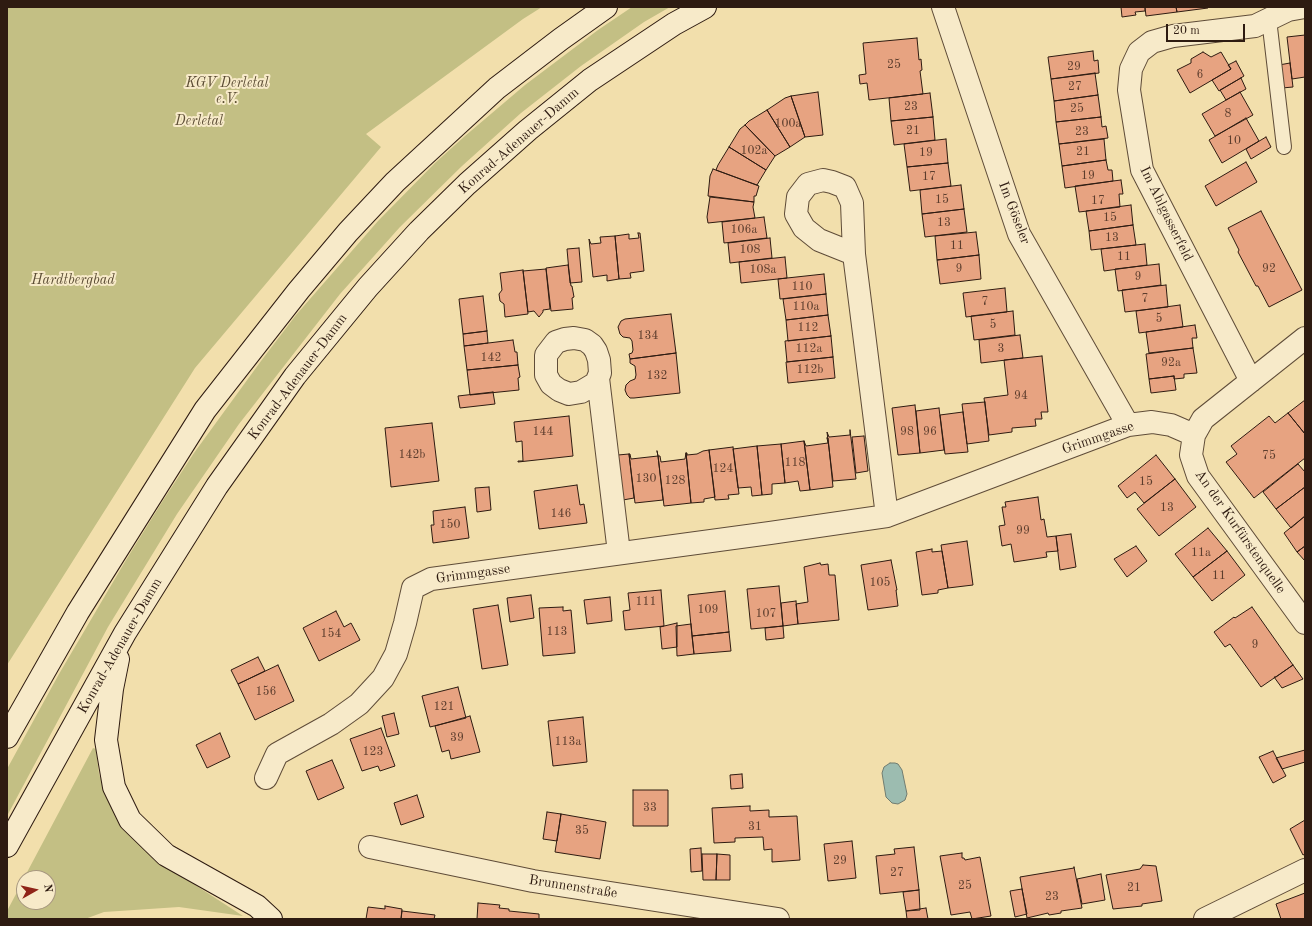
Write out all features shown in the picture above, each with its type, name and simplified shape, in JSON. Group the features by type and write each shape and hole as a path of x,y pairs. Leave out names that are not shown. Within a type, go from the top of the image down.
{"street":[{"path":"7,737 78,612 205,410 299,290 348,232 395,182 491,93 561,39 606,7"},
{"name":"Konrad-Adenauer-Damm","path":"7,846 125,633 217,486 295,376 368,287 420,231 467,184 528,130 590,80 656,36 704,7"},
{"name":"Im Göseler","path":"943,7 1019,234 1128,426"},
{"name":"Im Ahlgasserfeld","path":"1251,381 1142,170 1130,90 1131,69 1139,52 1152,42 1173,36 1255,26 1288,10 1305,7"},
{"path":"854,254 887,516"},
{"path":"1194,435 1203,419 1305,338"},
{"path":"598,378 619,553"},
{"name":"Grimmgasse","path":"266,778 277,754 331,724 359,704 383,678 396,654 413,588 431,579 887,516 1128,426 1152,422 1171,425 1194,435"},
{"name":"An der Kurfürstenquelle","path":"1194,435 1191,456 1198,476 1305,623"},
{"path":"125,633 112,689 106,740 114,787 130,820 166,855 257,906 271,919"},
{"name":"Brunnenstraße","path":"370,847 533,881 778,919"},
{"path":"1205,919 1305,870"}],"lane":[{"path":"1269,19 1284,147"}],"green space":[{"path":"7,7 542,7 523,19 366,134 381,147 195,368 7,665"},
{"path":"632,7 670,7 644,22 581,66 521,113 462,166 400,227 340,294 239,424 177,514 108,627 7,816 7,769 59,674 126,560 194,453 296,315 378,221 435,163 525,85 598,30"},
{"path":"93,748 96,749 99,774 108,799 130,836 152,857 243,916 179,907 104,912 85,919 7,919 7,911 16,894 16,910 56,910 56,870 28,870"}],"shaded area":[{"path":"890,763 898,764 902,770 907,794 905,800 898,804 892,803 886,797 882,773 884,767"}],"building":[{"path":"1121,7 1145,7 1145,11 1135,12 1136,15 1122,17"},
{"path":"1145,7 1176,7 1177,12 1146,16"},
{"path":"1176,7 1208,7 1208,8 1177,12"},
{"path":"1305,35 1305,77 1292,79 1287,37"},
{"path":"917,38 919,60 921,59 922,70 920,71 923,94 869,100 867,83 860,84 859,75 866,74 863,43"},
{"path":"1093,51 1094,61 1098,60 1099,73 1051,79 1048,57"},
{"path":"1203,52 1211,57 1221,52 1231,69 1190,93 1177,70 1191,63 1191,59"},
{"path":"1236,61 1244,76 1219,91 1212,80 1231,69 1228,65"},
{"path":"1290,63 1293,87 1282,88 1279,65"},
{"path":"1095,73 1098,95 1054,101 1051,79"},
{"path":"1241,78 1246,89 1226,100 1220,90"},
{"path":"818,92 823,135 805,137 791,96"},
{"path":"1240,92 1253,115 1215,136 1202,114"},
{"path":"930,93 933,117 891,121 889,98"},
{"path":"1098,95 1101,117 1056,122 1054,101"},
{"path":"791,96 805,137 790,147 767,110 785,98"},
{"path":"767,110 790,147 775,156 745,125"},
{"path":"933,117 935,140 894,145 891,121"},
{"path":"1101,117 1102,127 1106,126 1108,138 1059,144 1056,122"},
{"path":"1246,118 1259,141 1222,163 1209,140"},
{"path":"745,125 775,156 766,170 729,147 740,129"},
{"path":"1266,137 1271,147 1251,159 1246,149"},
{"path":"946,139 948,163 907,167 904,144"},
{"path":"1104,139 1106,160 1062,166 1059,144"},
{"path":"729,147 766,170 757,185 716,170"},
{"path":"1106,160 1108,170 1112,170 1113,181 1065,188 1062,166"},
{"path":"1246,162 1257,182 1216,206 1205,186"},
{"path":"948,163 951,186 910,191 907,167"},
{"path":"713,169 759,186 756,196 754,196 754,202 708,196 710,176"},
{"path":"1121,180 1123,194 1119,194 1120,207 1079,212 1075,186"},
{"path":"961,185 964,209 922,214 920,190"},
{"path":"710,197 754,202 753,207 755,218 708,223 707,217"},
{"path":"1131,205 1133,225 1089,231 1086,211"},
{"path":"964,209 967,232 925,237 922,214"},
{"path":"1261,211 1302,290 1269,307 1238,252 1239,250 1228,228"},
{"path":"764,217 767,238 724,243 722,222"},
{"path":"1133,225 1136,245 1091,250 1089,231"},
{"path":"976,232 979,255 937,260 935,236"},
{"path":"638,233 640,233 644,271 630,273 631,278 619,279 615,236 629,234 629,239 639,238"},
{"path":"615,236 619,279 607,281 607,275 593,277 589,239 591,244 601,243 600,237"},
{"path":"770,238 772,258 730,263 728,243"},
{"path":"1145,244 1147,265 1104,271 1101,249"},
{"path":"579,248 582,282 570,283 567,249"},
{"path":"979,255 981,279 940,284 937,260"},
{"path":"785,257 787,278 741,283 739,262"},
{"path":"1159,264 1161,285 1118,291 1115,269"},
{"path":"568,265 574,297 572,298 573,309 551,311 546,268"},
{"path":"546,269 550,309 543,310 539,317 534,311 528,312 523,271"},
{"path":"523,270 528,314 505,317 504,304 500,301 499,294 502,290 500,273"},
{"path":"824,274 826,294 780,299 778,279"},
{"path":"1166,285 1168,307 1125,312 1122,290"},
{"path":"1005,288 1007,312 966,317 963,293"},
{"path":"826,294 828,315 786,320 783,299"},
{"path":"483,296 487,331 463,334 459,299"},
{"path":"1180,305 1183,327 1139,333 1136,311"},
{"path":"1013,311 1015,335 974,340 971,316"},
{"path":"671,314 676,353 630,359 629,354 632,353 633,350 632,341 630,338 623,337 620,334 618,327 621,321 625,319"},
{"path":"828,315 831,336 788,341 786,320"},
{"path":"1195,325 1197,338 1192,338 1193,348 1149,353 1146,332"},
{"path":"487,331 488,343 464,346 463,334"},
{"path":"1020,335 1023,358 981,363 979,340"},
{"path":"831,336 833,357 787,362 785,341"},
{"path":"513,340 515,352 517,352 518,365 467,370 464,346"},
{"path":"1193,348 1197,373 1184,374 1184,378 1174,379 1174,376 1149,379 1146,354"},
{"path":"676,353 680,393 634,398 630,398 627,395 625,390 626,385 635,379 636,375 635,366 630,363 630,359"},
{"path":"1042,356 1048,412 1041,412 1042,419 1035,419 1036,426 1012,428 1012,432 989,435 984,398 1008,395 1004,360"},
{"path":"833,357 835,378 788,383 786,362"},
{"path":"518,365 520,377 518,378 519,390 470,395 467,370"},
{"path":"1174,376 1176,390 1151,393 1149,379"},
{"path":"493,392 495,404 460,408 458,396"},
{"path":"1305,400 1305,434 1288,413"},
{"path":"985,402 989,441 967,444 962,404"},
{"path":"915,405 920,453 898,455 892,408"},
{"path":"939,408 944,450 920,453 916,411"},
{"path":"963,412 968,452 945,454 940,415"},
{"path":"1288,413 1305,434 1305,458 1254,498 1226,462 1237,454 1231,446 1269,416 1275,423"},
{"path":"569,416 573,456 518,462 523,461 522,441 516,442 514,422"},
{"path":"432,423 439,481 391,487 385,428"},
{"path":"850,430 856,479 833,481 827,432 829,437 850,435"},
{"path":"864,436 868,471 856,473 852,437"},
{"path":"828,438 833,487 810,490 804,441 806,446 828,443"},
{"path":"804,441 810,490 800,491 798,481 785,483 781,444"},
{"path":"781,444 785,483 772,484 772,494 762,495 757,446"},
{"path":"757,446 762,495 752,496 751,487 738,488 733,449"},
{"path":"733,447 739,494 728,495 729,499 715,500 709,450"},
{"path":"709,450 715,497 704,499 704,502 691,503 686,453 687,455 697,454"},
{"path":"686,453 691,503 664,506 658,456 660,456 661,462 685,459"},
{"path":"629,454 631,459 658,456 663,500 635,503"},
{"path":"629,454 634,498 623,500 618,455"},
{"path":"1156,455 1175,479 1144,503 1135,492 1127,498 1118,486"},
{"path":"1298,464 1305,472 1305,487 1276,509 1263,492"},
{"path":"1175,479 1196,507 1159,536 1137,509"},
{"path":"577,485 580,505 584,504 587,523 539,529 534,491"},
{"path":"489,487 491,510 477,512 475,488"},
{"path":"1305,487 1305,516 1291,528 1276,509"},
{"path":"1038,497 1041,520 1044,519 1047,537 1056,536 1058,551 1046,552 1047,557 1014,562 1011,544 1002,546 999,526 1005,525 1002,507 1006,507 1005,502"},
{"path":"465,507 469,538 433,543 431,525 434,525 433,511"},
{"path":"1305,516 1305,546 1297,552 1284,533"},
{"path":"1208,528 1227,551 1193,577 1175,554"},
{"path":"1071,534 1076,567 1060,570 1056,536"},
{"path":"967,541 973,585 948,588 941,545"},
{"path":"1136,546 1147,561 1127,577 1114,559"},
{"path":"1305,546 1305,561 1297,552"},
{"path":"932,549 932,552 942,551 948,588 938,590 938,593 922,595 916,552"},
{"path":"1227,551 1245,575 1212,601 1193,577"},
{"path":"891,560 897,590 898,606 868,610 861,565"},
{"path":"820,563 821,565 828,564 829,575 835,575 839,620 798,624 796,604 808,602 804,567"},
{"path":"779,586 783,626 751,629 747,589"},
{"path":"661,590 664,626 625,630 623,611 630,610 628,593"},
{"path":"725,591 729,632 692,636 688,595"},
{"path":"531,595 534,618 510,622 507,598"},
{"path":"610,597 612,621 587,624 584,600"},
{"path":"796,601 798,624 783,626 781,603"},
{"path":"498,605 508,665 482,669 473,609"},
{"path":"563,607 563,611 571,610 575,653 543,656 539,608"},
{"path":"1252,607 1293,665 1261,687 1230,644 1225,647 1214,632 1234,617 1235,618"},
{"path":"336,611 344,627 351,623 360,640 319,661 303,628"},
{"path":"677,623 677,647 662,649 660,627"},
{"path":"691,624 694,654 677,656 676,626"},
{"path":"783,626 784,638 766,640 765,628"},
{"path":"729,632 731,651 694,654 692,636"},
{"path":"258,657 265,671 238,684 231,670"},
{"path":"278,665 294,701 255,720 238,684"},
{"path":"1293,665 1303,679 1282,688 1274,677"},
{"path":"458,687 466,718 430,727 422,696"},
{"path":"394,713 399,734 387,737 382,716"},
{"path":"470,716 480,752 451,759 449,750 442,752 435,726"},
{"path":"583,717 587,762 553,766 548,721"},
{"path":"381,728 395,766 380,771 378,766 362,771 350,739"},
{"path":"220,733 230,757 207,768 196,745"},
{"path":"1305,750 1305,762 1282,769 1276,758"},
{"path":"1273,751 1286,776 1273,783 1259,757"},
{"path":"332,760 344,788 318,800 306,771"},
{"path":"742,774 743,788 731,789 730,775"},
{"path":"633,790 668,790 668,826 633,826"},
{"path":"417,795 424,817 401,825 394,803"},
{"path":"750,806 750,811 769,810 769,817 797,816 800,860 772,862 772,849 764,850 763,837 735,838 735,842 714,843 712,808"},
{"path":"547,812 561,814 557,841 543,839"},
{"path":"561,814 606,822 600,859 555,852"},
{"path":"1305,820 1305,854 1303,855 1290,829"},
{"path":"852,841 856,878 828,881 824,844"},
{"path":"914,847 919,890 880,894 876,856 895,854 894,849"},
{"path":"701,848 702,871 691,872 690,849"},
{"path":"962,853 962,858 965,860 980,857 991,916 972,919 970,912 951,915 940,856"},
{"path":"702,854 717,854 716,880 703,880"},
{"path":"717,854 730,855 730,880 716,880"},
{"path":"1143,865 1156,866 1162,901 1142,904 1142,906 1113,909 1106,875 1140,869"},
{"path":"1074,867 1082,908 1027,918 1020,877"},
{"path":"1101,874 1105,900 1082,904 1077,879"},
{"path":"1022,889 1027,914 1015,917 1010,891"},
{"path":"919,890 920,910 906,911 903,892"},
{"path":"1305,893 1305,919 1281,919 1276,904"},
{"path":"478,903 500,905 499,908 509,909 509,911 539,914 539,919 477,919"},
{"path":"385,906 402,909 401,919 366,919 368,907 385,909"},
{"path":"926,908 928,919 907,919 906,911"},
{"path":"402,911 435,915 434,919 401,919"}],"park label":[{"name":"KGV Derletal e.V.","path":"227,92"},
{"name":"Derletal","path":"199,121"},
{"name":"Hardtbergbad","path":"73,280"}]}
